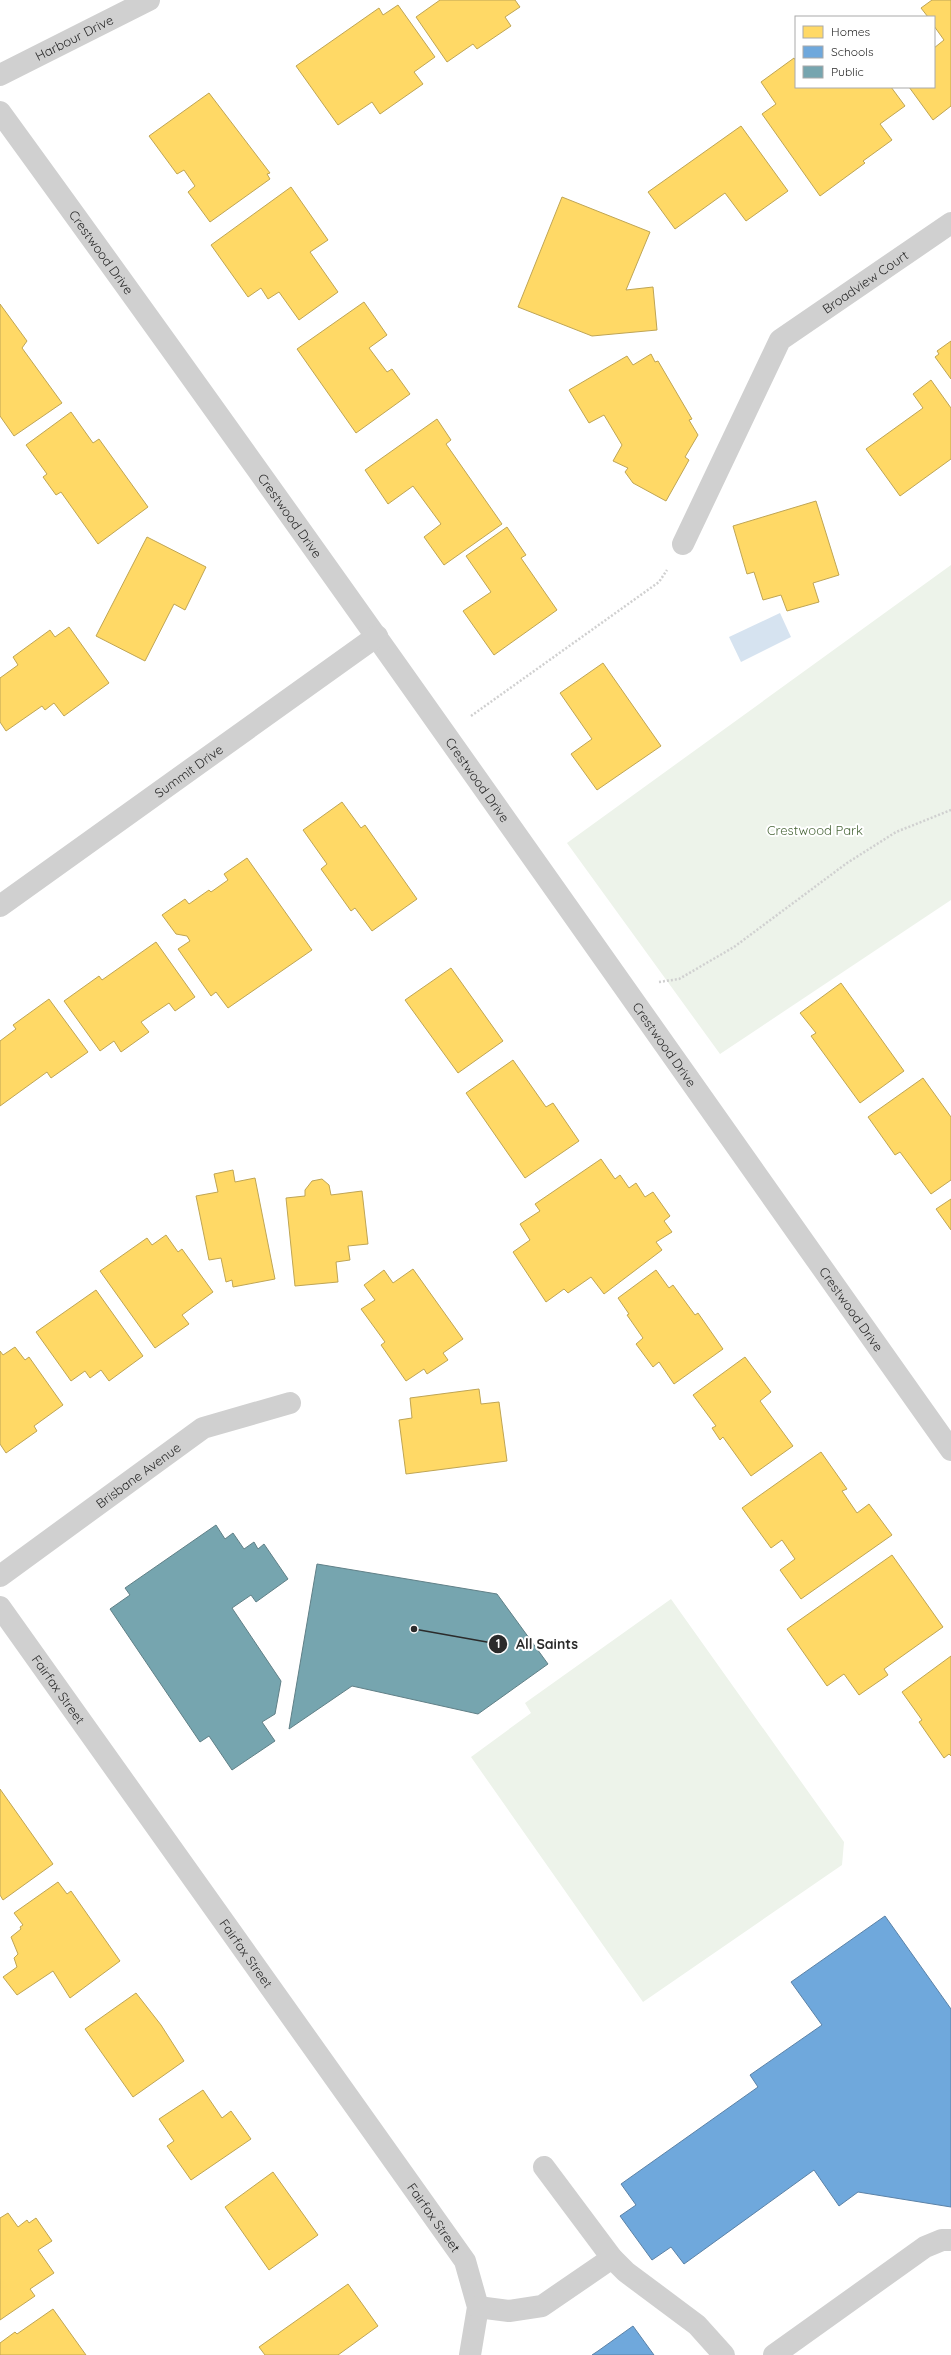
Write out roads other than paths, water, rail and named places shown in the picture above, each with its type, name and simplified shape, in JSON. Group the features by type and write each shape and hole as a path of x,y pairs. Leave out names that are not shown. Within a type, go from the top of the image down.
{"street":[{"name":"Harbour Drive","path":"0,75 149,0"},
{"name":"Crestwood Drive","path":"0,112 377,636 623,987 951,1450"},
{"name":"Broadview Court","path":"683,544 780,340 951,223"},
{"name":"Summit Drive","path":"0,906 377,636"},
{"name":"Brisbane Avenue","path":"0,1576 203,1428 290,1403"},
{"name":"Fairfax Street","path":"0,1607 464,2261 478,2307"},
{"path":"544,2167 612,2258 642,2286 697,2325 724,2355"},
{"path":"774,2355 925,2247 942,2240 951,2240"},
{"path":"470,2355 478,2307 509,2311 542,2306 612,2258"}],"water":[{"path":"780,613 791,637 741,662 729,637"}],"place":[{"name":"All Saints","path":"414,1629"}],"park label":[{"name":"Crestwood Park","path":"815,830"}]}
